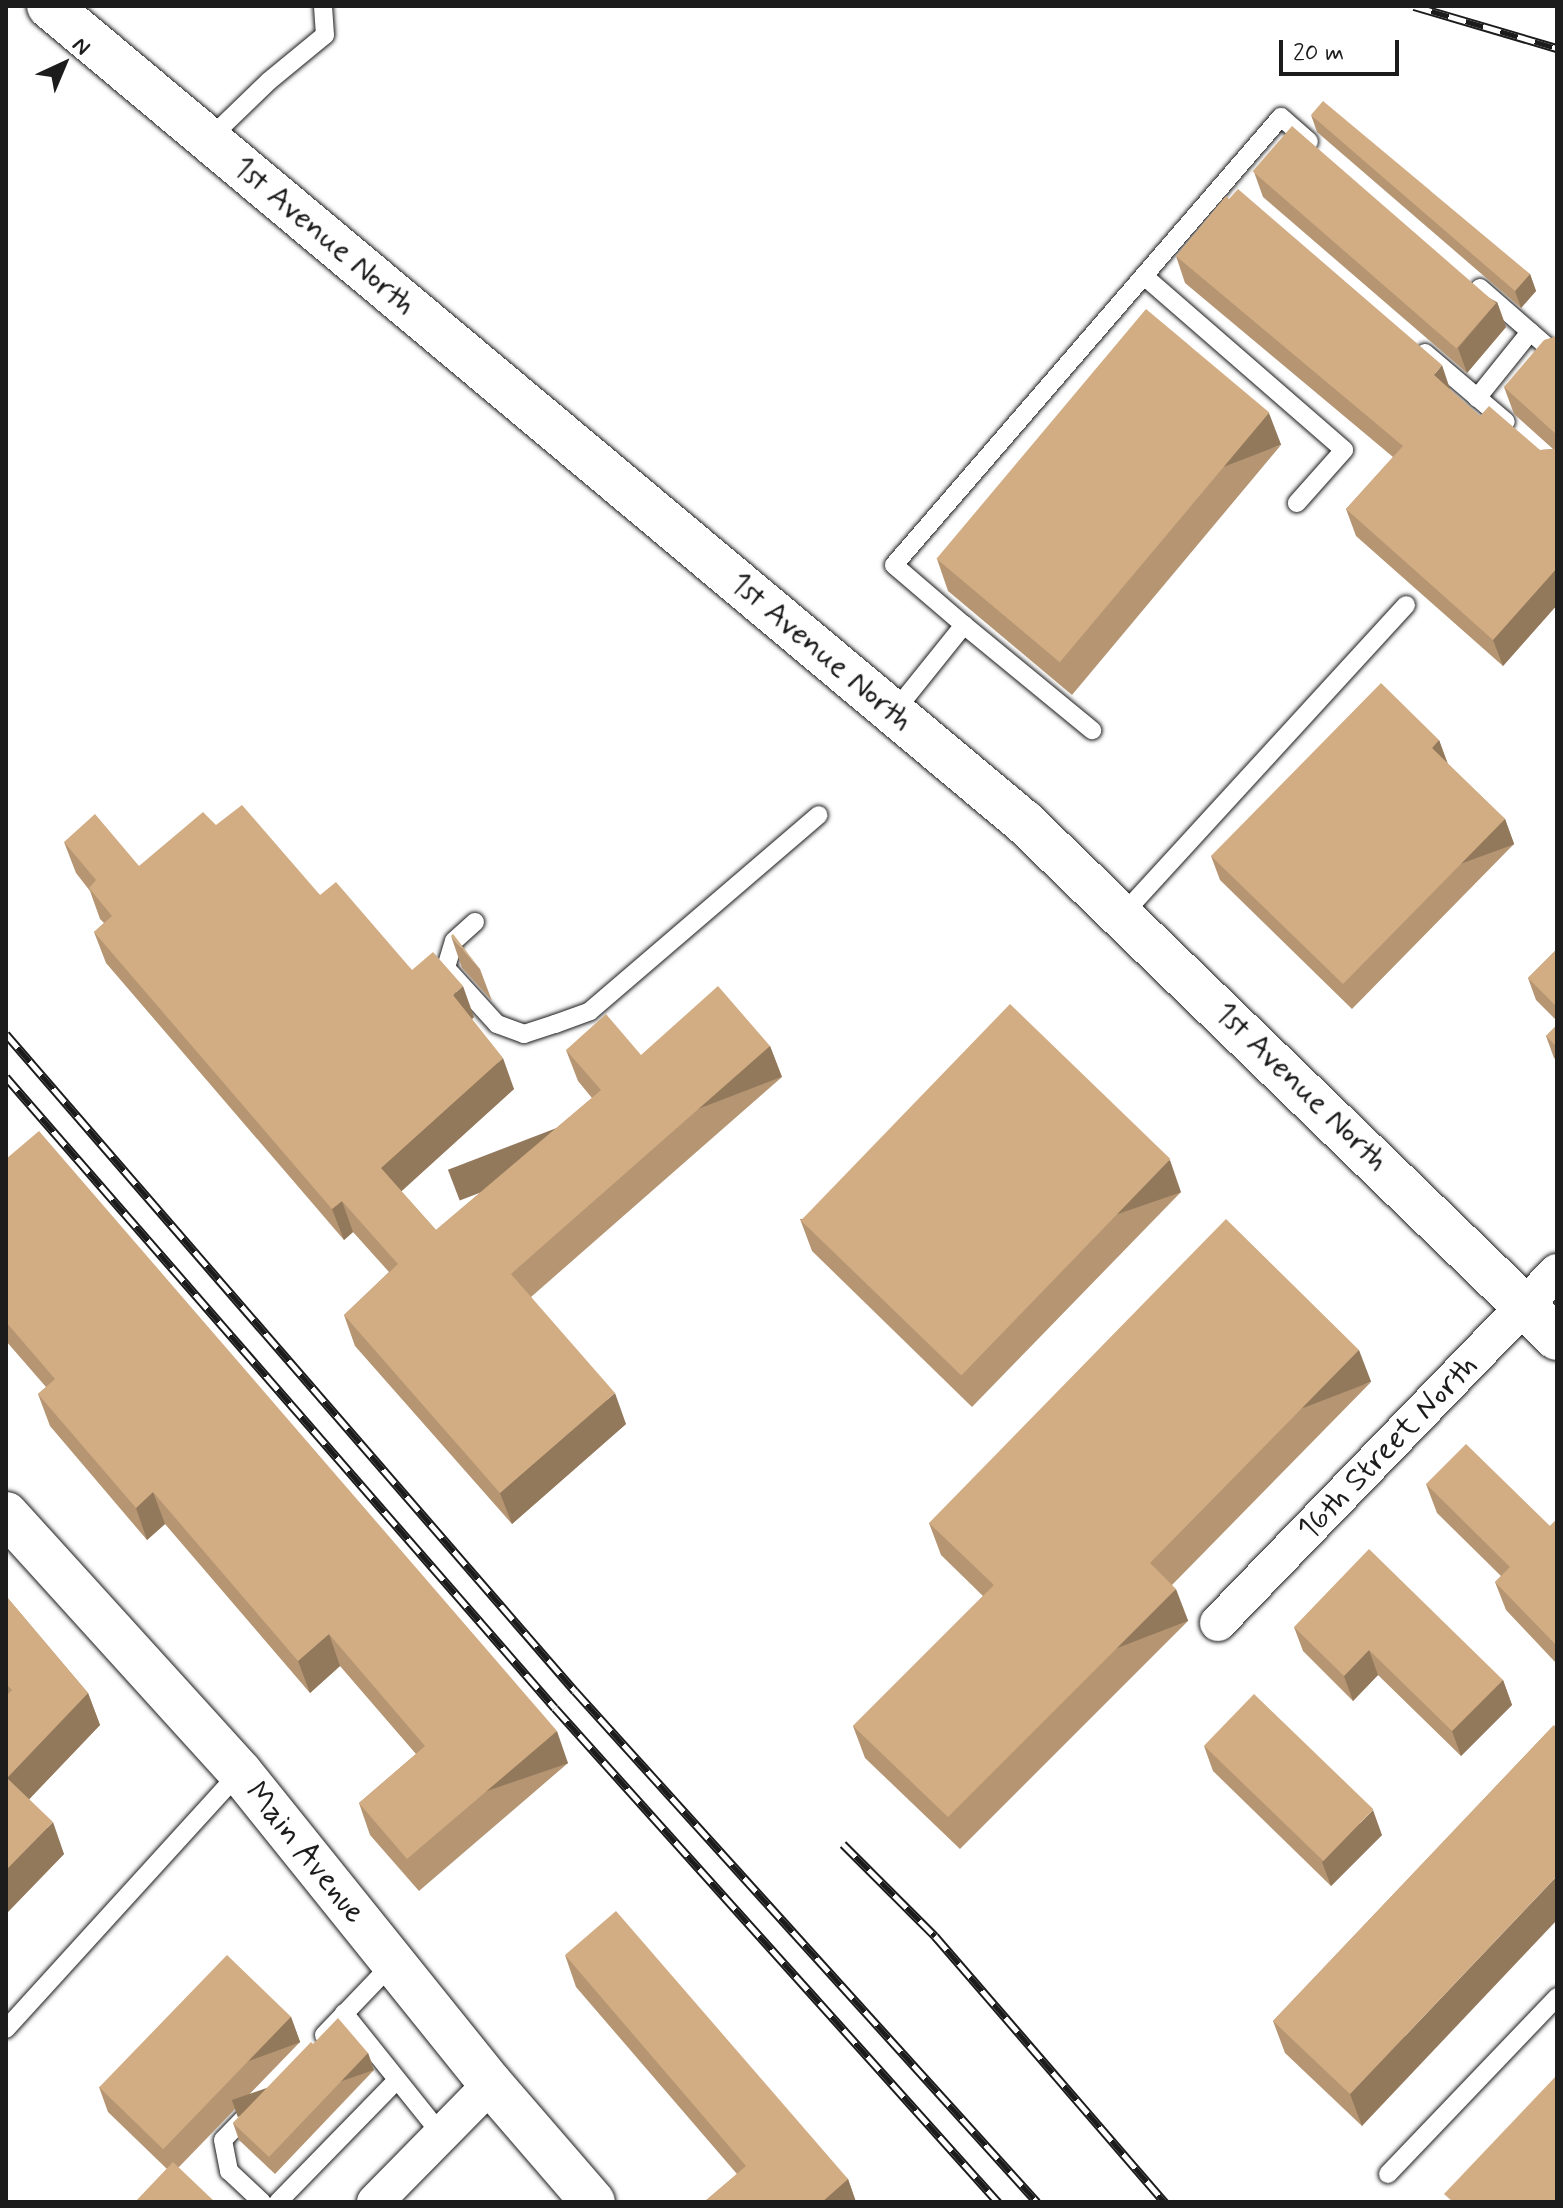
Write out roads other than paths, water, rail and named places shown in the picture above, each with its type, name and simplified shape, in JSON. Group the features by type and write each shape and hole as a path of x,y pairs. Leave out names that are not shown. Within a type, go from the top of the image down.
{"street":[{"name":"1st Avenue North","path":"49,6 1024,822 1123,914 1557,1338"},
{"name":"16th Street North","path":"1218,1623 1557,1272"},
{"name":"Main Avenue","path":"6,1514 240,1772 583,2199"},
{"path":"375,2202 491,2084"}],"lane":[{"path":"209,139 269,81 325,35 323,6"},
{"path":"1092,730 894,565 1144,276 1232,186 1281,117 1328,158"},
{"path":"1144,276 1344,450 1297,503"},
{"path":"1471,280 1557,355"},
{"path":"1477,398 1530,332"},
{"path":"1405,336 1523,437"},
{"path":"1123,914 1406,605"},
{"path":"894,712 964,625"},
{"path":"475,922 454,941 446,968 497,1024 524,1034 590,1011 819,815"},
{"path":"6,2029 240,1772"},
{"path":"311,2048 394,1962"},
{"path":"1388,2174 1557,1997"},
{"path":"344,2013 441,2134"},
{"path":"278,2202 397,2080"},
{"path":"262,2202 229,2171 223,2140 267,2094"}],"railway":[{"path":"1414,6 1557,48"},
{"path":"6,1034 575,1691 1037,2202"},
{"path":"6,1077 555,1708 998,2202"},
{"path":"843,1844 935,1936 1165,2202"}]}
